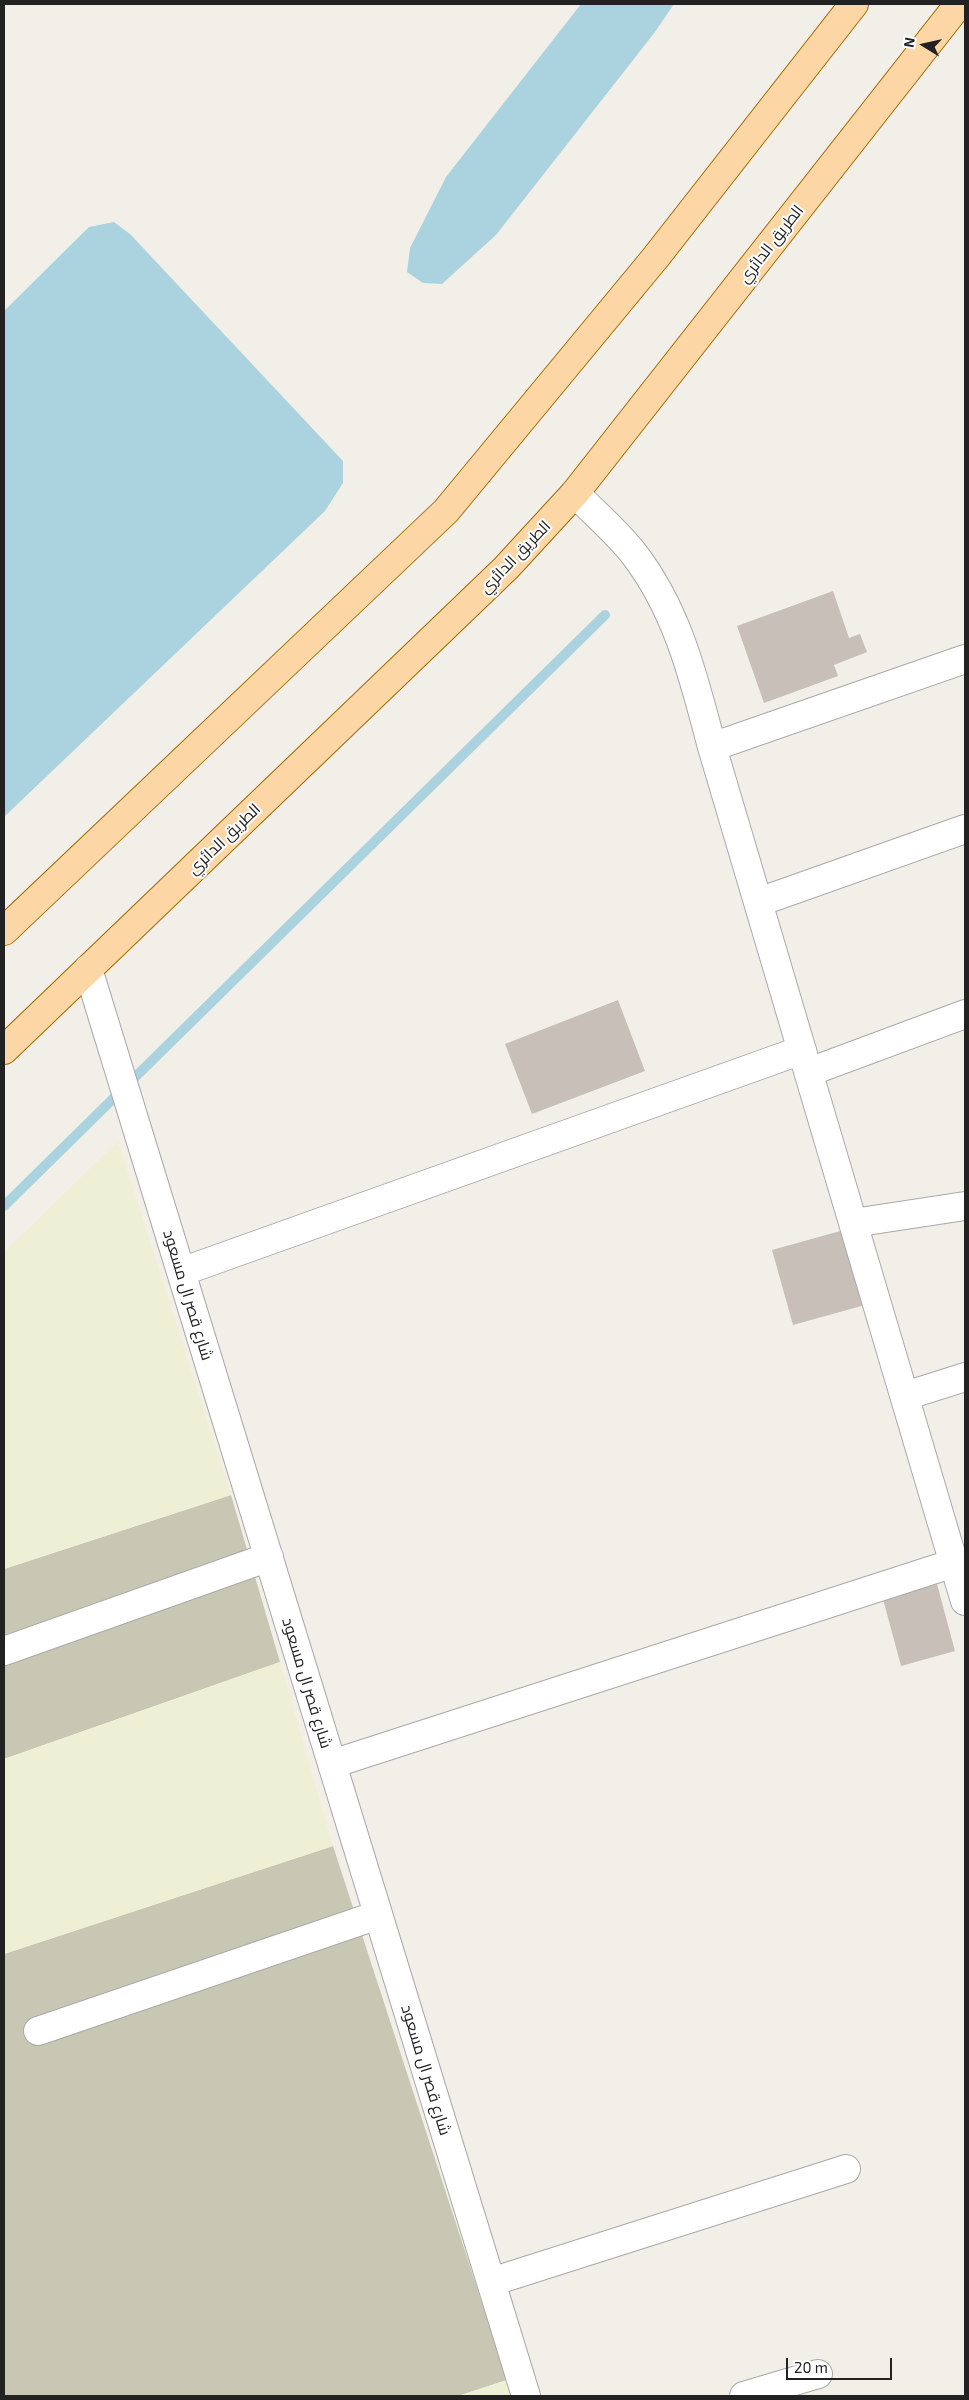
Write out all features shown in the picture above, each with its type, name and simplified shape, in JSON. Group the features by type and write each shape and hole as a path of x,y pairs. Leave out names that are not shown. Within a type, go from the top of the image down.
{"main road":[{"path":"4,931 446,511 656,257 854,4"},
{"name":"الطريق الدائري","path":"4,1050 506,568 575,493 959,4"}],"street":[{"path":"332,1764 961,1581 712,747 686,651 672,615 633,553 575,493"},
{"path":"712,747 965,659"},
{"path":"759,902 965,829"},
{"name":"شارع قصر ال مسعود","path":"88,969 526,2396"},
{"path":"181,1272 806,1061 965,1014"},
{"path":"853,1223 965,1206"},
{"path":"905,1396 965,1378"},
{"path":"4,1651 269,1557"},
{"path":"38,2031 378,1914"},
{"path":"491,2282 846,2169"},
{"path":"744,2396 818,2374"}],"shaded area":[{"path":"118,1141 231,1495 4,1569 4,1252"},
{"path":"231,1495 280,1662 4,1759 4,1569"},
{"path":"280,1662 333,1846 4,1954 4,1759"},
{"path":"333,1846 507,2380 458,2396 4,2396 4,1954"},
{"path":"507,2380 511,2396 458,2396"}],"water":[{"path":"581,4 674,4 655,32 496,235 442,284 423,283 407,272 410,248 446,177"},
{"path":"114,222 130,234 343,461 343,483 325,511 4,817 4,311 89,227"}],"building":[{"path":"833,591 849,638 860,634 867,652 834,665 838,676 764,703 737,626"},
{"path":"618,1000 645,1071 532,1114 505,1044"},
{"path":"844,1230 865,1305 793,1325 772,1250"},
{"path":"937,1584 955,1651 901,1666 883,1599"}],"waterway":[{"path":"4,1206 605,615"}]}
